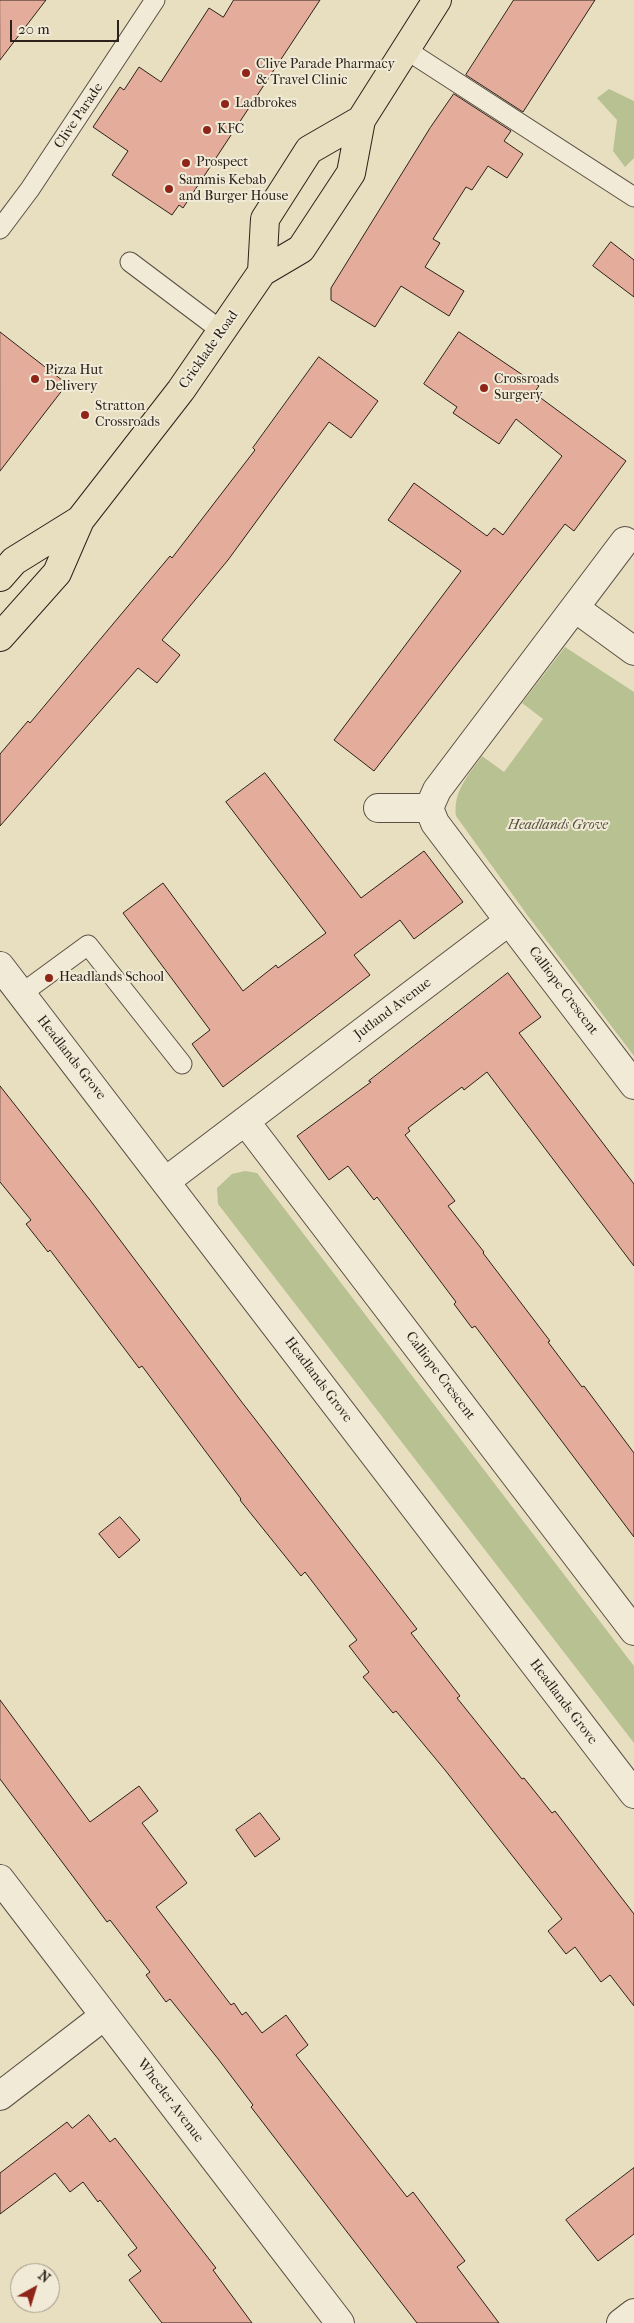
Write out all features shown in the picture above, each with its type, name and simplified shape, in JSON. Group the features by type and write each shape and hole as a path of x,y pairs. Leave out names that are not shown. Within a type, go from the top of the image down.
{"main road":[{"name":"Cricklade Road","path":"0,637 57,573 80,520 135,451 223,332 262,272 301,249 350,173 361,120 437,0"},
{"name":"Cricklade Road","path":"262,272 265,219 309,150 361,120"},
{"name":"Cricklade Road","path":"0,577 14,561 80,520"}],"street":[{"path":"509,920 435,822 429,808 436,790 625,541"},
{"path":"575,608 634,651"},
{"path":"378,808 429,808"},
{"name":"Calliope Crescent","path":"509,920 634,1085"},
{"name":"Jutland Avenue","path":"166,1181 509,920"},
{"name":"Headlands Grove","path":"0,966 634,1794"},
{"name":"Calliope Crescent","path":"245,1121 634,1631"},
{"name":"Wheeler Avenue","path":"0,1879 340,2323"},
{"path":"0,2096 104,2016"},
{"path":"621,2323 634,2313"}],"lane":[{"name":"Clive Parade","path":"0,229 30,189 154,0"},
{"path":"405,49 634,197"},
{"path":"130,262 223,332"},
{"path":"21,994 88,945 182,1064"}],"green space":[{"path":"609,89 634,101 634,158 625,167 613,151 617,120 597,98"},
{"name":"Headlands Grove","path":"565,647 634,692 634,1056 528,916 456,816 459,791 482,756 504,772 543,719 522,703"},
{"path":"245,1171 257,1173 634,1666 634,1743 218,1204 217,1188 232,1174"}],"building":[{"path":"0,0 46,0 0,60"},
{"path":"234,0 320,0 183,208 179,205 172,215 112,175 128,151 93,127 120,87 124,90 139,67 161,82 209,8 223,17"},
{"path":"514,0 595,0 523,112 466,75"},
{"path":"454,94 511,131 504,141 523,154 507,178 488,166 472,190 466,187 433,239 440,243 425,267 464,291 449,316 401,286 375,327 331,300 331,288 430,128"},
{"path":"611,242 634,260 634,297 593,266"},
{"path":"0,332 67,384 0,471"},
{"path":"459,332 539,386 534,393 626,461 574,531 565,524 374,771 334,740 461,571 388,520 414,483 487,536 494,528 503,535 562,456 516,419 499,444 453,413 457,407 424,384"},
{"path":"319,357 378,401 351,438 329,422 228,560 162,640 180,655 157,683 138,668 0,826 0,754 28,721 30,723 170,556 172,558 255,450 253,448"},
{"path":"265,773 361,898 424,851 463,902 414,939 400,920 354,955 370,975 223,1087 192,1044 210,1030 123,913 163,883 243,991 276,965 278,968 326,933 226,802"},
{"path":"508,973 541,1017 519,1033 634,1184 634,1266 487,1072 464,1090 462,1087 434,1108 408,1128 410,1131 405,1135 455,1201 448,1206 550,1341 548,1342 582,1387 584,1386 634,1453 634,1537 475,1326 472,1328 454,1304 456,1302 377,1197 374,1200 348,1166 329,1180 297,1136 371,1082 369,1081"},
{"path":"0,1086 90,1200 241,1401 417,1629 411,1633 460,1696 457,1698 522,1779 524,1778 552,1813 555,1811 634,1914 634,2006 610,1975 601,1982 575,1947 566,1954 548,1931 562,1919 445,1770 396,1711 393,1713 363,1677 369,1672 349,1646 357,1640 305,1572 301,1576 240,1500 142,1366 139,1368 50,1250 48,1252 26,1224 31,1220 0,1182"},
{"path":"120,1517 140,1540 119,1558 99,1534"},
{"path":"0,1700 90,1822 139,1786 158,1811 142,1823 187,1883 156,1907 231,2005 234,2003 242,2015 246,2012 262,2033 286,2015 308,2045 296,2055 407,2197 413,2192 465,2261 457,2267 499,2323 417,2323 251,2107 253,2105 219,2060 170,1999 166,2002 146,1975 150,1972 110,1920 107,1922 0,1779"},
{"path":"260,1813 280,1839 255,1857 236,1830"},
{"path":"89,2115 110,2142 115,2138 216,2268 213,2270 252,2323 162,2323 129,2280 141,2271 128,2255 137,2248 100,2200 98,2202 83,2182 70,2192 55,2173 0,2214 0,2173 67,2122 72,2128"},
{"path":"634,2168 634,2234 598,2261 566,2220"}],"place":[{"name":"Clive Parade Pharmacy & Travel Clinic","path":"246,73"},
{"name":"Ladbrokes","path":"225,104"},
{"name":"KFC","path":"207,130"},
{"name":"Prospect","path":"186,163"},
{"name":"Sammis Kebab and Burger House","path":"169,189"},
{"name":"Pizza Hut Delivery","path":"35,379"},
{"name":"Crossroads Surgery","path":"484,388"},
{"name":"Stratton Crossroads","path":"85,415"},
{"name":"Headlands School","path":"49,978"}]}
